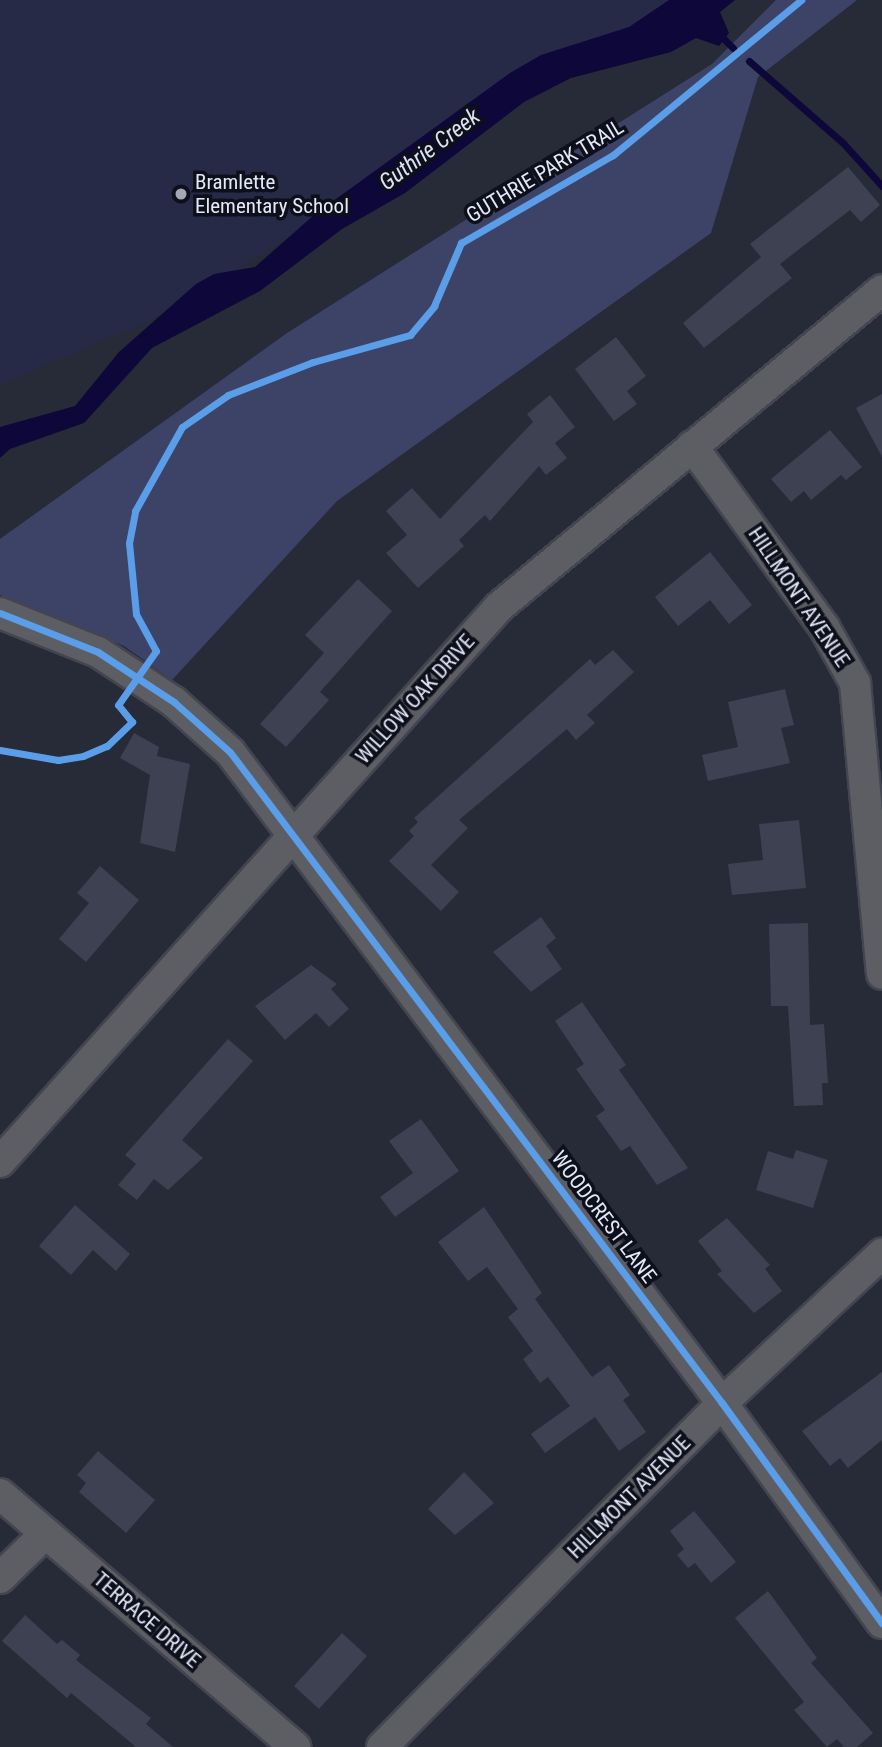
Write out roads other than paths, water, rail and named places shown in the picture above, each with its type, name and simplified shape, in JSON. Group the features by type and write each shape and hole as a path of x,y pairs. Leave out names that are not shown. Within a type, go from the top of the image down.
{"street":[{"name":"WILLOW OAK DRIVE","path":"0,1162 508,598 882,290"},
{"name":"HILLMONT AVENUE","path":"692,446 824,627 855,683 882,974"},
{"name":"WOODCREST LANE","path":"0,613 78,641 174,702 230,752 722,1403 882,1623"},
{"name":"HILLMONT AVENUE","path":"382,1747 722,1403 882,1254"},
{"name":"TERRACE DRIVE","path":"0,1494 295,1747"},
{"path":"0,1577 46,1534"}],"water":[{"name":"Guthrie Creek","path":"669,0 735,0 720,12 729,33 719,46 696,38 671,52 571,78 524,102 405,193 342,229 260,291 152,348 84,423 10,449 0,458 0,427 75,406 119,352 196,284 214,274 255,267 314,215 510,73 541,55 629,27"}],"waterway":[{"path":"719,34 733,48"},
{"path":"749,61 843,143 882,186"}],"place":[{"name":"Bramlette Elementary School","path":"181,194"}]}
